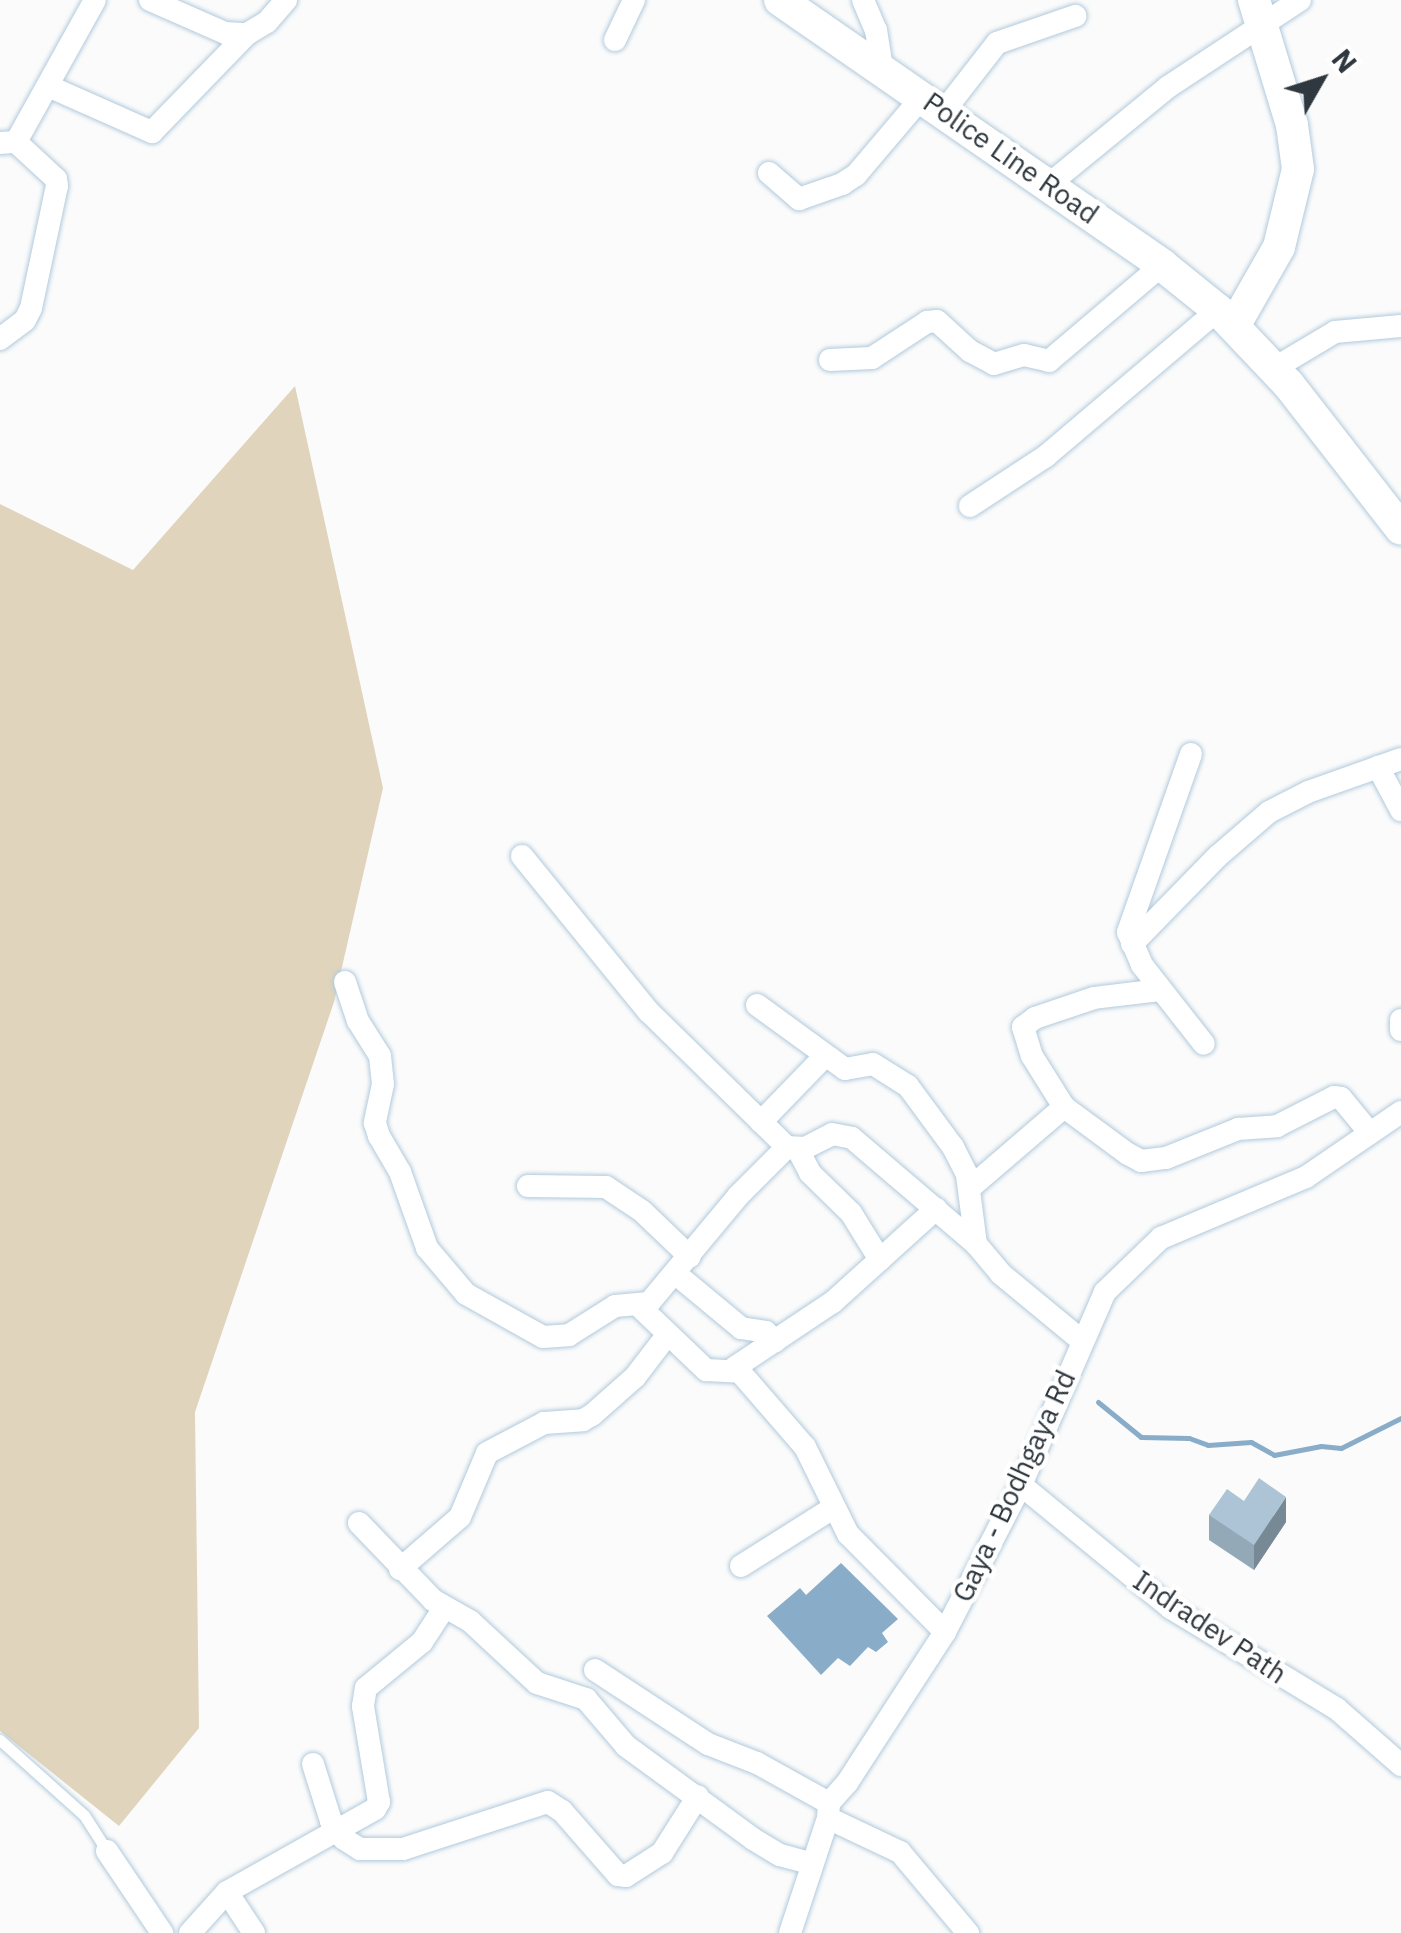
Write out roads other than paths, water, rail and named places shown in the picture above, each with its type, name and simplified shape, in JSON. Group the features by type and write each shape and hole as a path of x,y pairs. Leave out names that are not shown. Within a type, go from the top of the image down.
{"street":[{"path":"0,338 25,320 31,308 57,186 56,179 8,142 48,86 95,0"},
{"path":"150,0 224,33 247,34"},
{"path":"48,86 152,132 247,34 267,22 286,0"},
{"path":"615,40 634,0"},
{"name":"Police Line Road","path":"780,0 882,67 1162,265 1226,318"},
{"path":"863,0 876,30 882,67"},
{"path":"1046,186 1258,14 1300,0"},
{"path":"970,506 1046,456 1226,318 1280,247 1298,169 1292,125 1258,14"},
{"path":"769,173 800,199 842,184 997,43 1075,16"},
{"path":"830,360 872,358 926,322 938,321 970,351 994,364 1024,356 1048,361 1162,265"},
{"path":"1226,318 1273,368 1401,529"},
{"path":"1273,368 1335,332 1401,326"},
{"path":"1191,754 1129,921 1132,944 1160,990 1204,1044"},
{"path":"1132,944 1218,856 1269,812 1308,792 1401,759"},
{"path":"1378,768 1401,810"},
{"path":"522,856 648,1011 792,1148 810,1173 852,1213 880,1260"},
{"path":"346,982 358,1021 380,1056 383,1084 375,1123 379,1136 400,1172 428,1248 453,1281 488,1308 543,1337 569,1336 614,1306 649,1303 738,1196 792,1148 832,1134 852,1138 1080,1340"},
{"path":"1160,990 1094,998 1035,1018 1023,1027 1032,1056 1064,1106 1142,1161 1166,1158 1238,1129 1277,1126 1334,1096 1341,1098 1370,1133"},
{"path":"758,1005 825,1056 852,1070 873,1064 902,1081 953,1146 971,1187 976,1244"},
{"path":"1401,1020 1401,1030"},
{"path":"761,1122 825,1056"},
{"path":"971,1187 1064,1106"},
{"name":"Gaya - Bodhgaya Rd","path":"790,1933 828,1811 944,1632 1021,1485 1080,1340 1105,1292 1147,1248 1207,1215 1306,1177 1401,1112"},
{"path":"528,1186 606,1188 642,1211 683,1266 741,1328 766,1332 775,1340"},
{"path":"639,1306 706,1370 734,1368 833,1302 936,1209"},
{"path":"400,1568 460,1518 487,1453 544,1423 592,1415 636,1377 668,1334"},
{"path":"734,1368 805,1447 848,1534 944,1632"},
{"name":"Indradev Path","path":"1021,1485 1171,1608 1337,1709 1401,1765"},
{"path":"741,1566 833,1508"},
{"path":"359,1523 444,1608 470,1621 537,1683 586,1699 626,1746 765,1846 810,1863"},
{"path":"190,1933 228,1892 367,1815 379,1802 364,1718 366,1688 422,1642 444,1608"},
{"path":"595,1670 708,1744 757,1763 828,1811 900,1852 968,1933"},
{"path":"313,1764 320,1796 336,1830 360,1849 403,1849 548,1802 562,1810 618,1874 626,1876 662,1854 698,1796"},
{"path":"108,1851 162,1933"},
{"path":"228,1892 254,1933"}],"lane":[{"path":"0,1740 84,1815 108,1851"}],"water":[{"path":"841,1563 898,1619 882,1633 888,1642 876,1652 868,1647 850,1666 838,1658 821,1675 767,1616 800,1588 806,1595"}],"waterway":[{"path":"1098,1402 1141,1437 1189,1438 1208,1445 1251,1442 1274,1455 1321,1446 1341,1448 1401,1418"}]}
